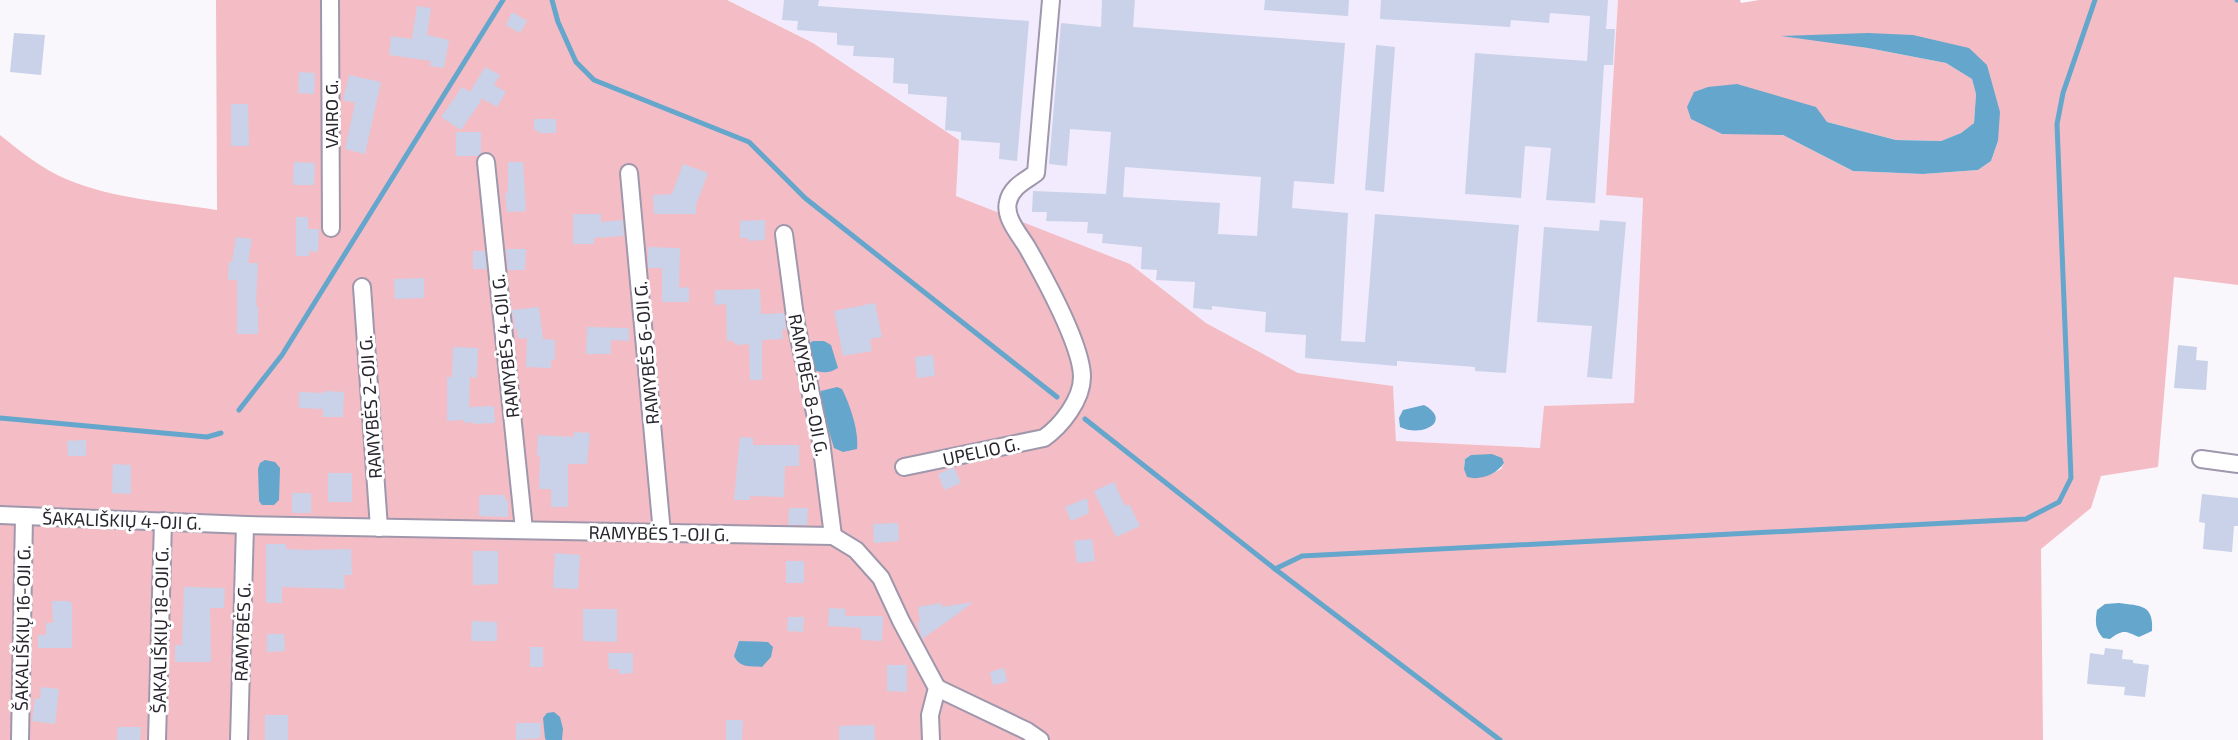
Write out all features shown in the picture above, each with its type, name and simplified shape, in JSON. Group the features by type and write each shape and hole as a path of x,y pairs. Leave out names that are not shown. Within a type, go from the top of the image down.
{"street":[{"name":"VAIRO G.","path":"330,0 331,228"},
{"name":"UPELIO G.","path":"904,467 1044,438 1056,430 1079,395 1082,378 1080,360 1066,324 1032,255 1007,212 1012,190 1036,173 1051,0"},
{"name":"RAMYBĖS 4-OJI G.","path":"486,162 524,530"},
{"name":"RAMYBĖS 6-OJI G.","path":"629,173 662,533"},
{"name":"RAMYBĖS 8-OJI G.","path":"784,234 796,324 821,441 833,536"},
{"name":"RAMYBĖS 2-OJI G.","path":"362,287 379,528"},
{"path":"2201,459 2238,464"},
{"name":"ŠAKALIŠKIŲ 4-OJI G.","path":"0,514 245,525"},
{"name":"ŠAKALIŠKIŲ 16-OJI G.","path":"20,740 24,516"},
{"name":"ŠAKALIŠKIŲ 18-OJI G.","path":"157,740 162,521"},
{"name":"RAMYBĖS 1-OJI G.","path":"245,525 833,536"},
{"name":"RAMYBĖS G.","path":"238,740 245,525"},
{"path":"833,536 856,550 881,578 901,621 938,688 1041,740"},
{"path":"931,740 930,715 938,688"}],"shaded area":[{"path":"216,0 727,0 813,43 959,140 956,196 1130,264 1206,323 1298,373 1393,386 1396,441 1540,448 1544,406 1634,403 1643,198 1606,195 1618,0 1740,0 1741,3 1759,0 2238,0 2238,285 2174,277 2158,467 2101,476 2091,508 2041,549 2043,740 0,740 0,135 48,170 84,186 140,199 217,210","holes":["1785,36 1987,65 1998,141 1991,161 1978,170 1923,174 1853,171 1783,135 1737,85 1764,93 1827,122 1896,140 1941,141 1961,133 1974,123 1976,94 1972,79 1946,63 1868,48","1471,455 1504,463 1501,469 1489,475 1464,469 1465,459"]},
{"path":"727,0 1618,0 1606,195 1643,197 1634,404 1544,406 1541,448 1396,441 1393,386 1298,373 1206,323 1129,264 955,196 959,140 813,43"}],"water":[{"path":"1868,33 1913,35 1969,48 1987,65 2000,112 1998,141 1991,161 1978,170 1923,174 1853,171 1783,135 1722,134 1691,119 1687,107 1694,92 1708,87 1737,84 1816,107 1827,122 1896,140 1941,141 1961,133 1974,123 1976,94 1972,79 1946,63 1868,48 1781,36"},
{"path":"813,341 824,341 831,345 838,368 825,372 813,369 807,345"},
{"path":"837,387 842,389 848,403 857,434 857,449 843,452 834,448 820,401 821,391"},
{"path":"1424,405 1436,417 1431,426 1417,430 1400,427 1399,418 1403,410"},
{"path":"1492,454 1502,458 1504,463 1501,467 1483,477 1467,477 1464,469 1465,459 1471,455"},
{"path":"265,460 275,462 280,468 279,500 274,505 262,505 259,501 258,469 260,463"},
{"path":"2119,603 2139,606 2148,611 2151,616 2152,631 2139,637 2124,632 2110,639 2103,638 2096,625 2097,610 2105,604"},
{"path":"739,641 768,642 773,647 771,657 762,667 739,663 734,656"},
{"path":"554,712 560,717 563,729 562,740 546,740 543,718 547,713"}],"building":[{"path":"784,0 819,0 818,6 1029,21 1017,161 999,159 1000,143 961,140 961,132 945,130 947,97 908,94 908,84 893,83 894,58 853,56 854,46 837,45 837,33 797,30 798,21 782,20"},
{"path":"1102,0 1135,0 1133,27 1345,43 1334,184 1294,181 1292,208 1348,213 1341,341 1365,342 1375,214 1519,225 1506,373 1475,371 1475,367 1397,361 1397,366 1305,358 1306,335 1265,332 1266,312 1212,306 1212,310 1193,308 1195,282 1156,280 1157,270 1141,269 1142,247 1102,243 1103,234 1087,233 1088,222 1046,221 1047,212 1032,212 1033,191 1106,194 1111,132 1070,129 1067,166 1049,164 1061,23 1101,27","holes":["1125,167 1261,177 1257,236 1218,234 1220,203 1123,197"]},
{"path":"1265,0 1349,0 1348,16 1264,10"},
{"path":"1381,0 1608,0 1606,29 1615,29 1613,65 1604,65 1595,203 1546,200 1551,148 1525,146 1521,198 1465,194 1475,53 1587,61 1590,16 1550,13 1549,23 1511,20 1510,27 1380,19"},
{"path":"417,6 431,8 427,35 449,40 444,68 430,66 431,61 389,55 391,36 412,39"},
{"path":"512,12 527,21 520,33 506,25"},
{"path":"14,33 45,35 41,75 10,72"},
{"path":"1376,45 1395,47 1384,192 1365,190"},
{"path":"485,67 500,75 494,85 506,92 497,107 481,98 461,130 441,117 462,87 470,92"},
{"path":"299,72 315,73 314,94 298,93"},
{"path":"349,75 381,82 365,154 345,149 355,103 343,100"},
{"path":"231,104 248,104 249,146 231,146"},
{"path":"534,119 556,119 556,133 540,133 534,129"},
{"path":"456,132 481,132 481,153 478,156 456,156"},
{"path":"294,162 315,163 314,185 293,185"},
{"path":"508,162 523,162 526,211 507,212 505,193 508,193"},
{"path":"683,164 708,173 696,205 696,214 654,214 653,195 672,194"},
{"path":"573,214 601,214 601,222 623,220 624,236 594,238 594,244 573,244"},
{"path":"296,217 308,217 308,229 319,229 318,252 309,251 309,256 296,256"},
{"path":"765,220 765,240 748,241 748,238 740,238 740,221"},
{"path":"1600,220 1626,222 1612,379 1587,377 1592,326 1537,322 1544,227 1599,231"},
{"path":"236,237 252,239 248,263 258,263 256,306 258,306 258,334 237,334 237,280 228,280 229,262 232,262"},
{"path":"648,247 680,248 679,288 689,287 689,302 662,302 662,268 648,268"},
{"path":"506,249 526,249 525,270 508,270"},
{"path":"473,251 485,251 487,269 473,269"},
{"path":"424,278 424,298 395,299 394,279"},
{"path":"760,289 761,314 784,313 786,329 782,330 783,339 762,340 762,380 750,380 749,344 735,345 734,341 727,341 726,304 715,305 715,290"},
{"path":"875,303 882,337 870,339 872,351 843,356 834,311"},
{"path":"539,307 543,339 555,340 555,360 551,360 551,368 526,367 527,338 518,339 517,329 515,330 512,310"},
{"path":"587,327 629,328 629,341 611,340 611,354 586,354"},
{"path":"2178,345 2197,347 2196,360 2208,361 2206,390 2174,388"},
{"path":"453,347 478,348 477,378 470,377 469,407 494,406 495,423 473,424 473,422 464,423 464,420 447,421 447,377 452,377"},
{"path":"933,355 935,376 917,378 915,357"},
{"path":"324,391 344,392 343,417 323,417 323,409 299,408 299,392 324,393"},
{"path":"574,432 590,433 587,464 568,464 568,507 551,507 551,489 539,489 538,435 574,437"},
{"path":"740,437 753,438 753,445 799,445 799,466 785,466 784,497 750,496 750,500 734,500"},
{"path":"86,440 86,456 68,456 67,441"},
{"path":"113,464 131,465 131,494 112,493"},
{"path":"954,467 961,483 944,490 938,474"},
{"path":"328,473 352,473 352,502 328,502"},
{"path":"1114,482 1125,506 1129,504 1140,526 1116,537 1094,491"},
{"path":"292,493 311,493 311,513 292,513"},
{"path":"2202,494 2238,498 2238,526 2234,526 2232,552 2203,549 2205,523 2199,522"},
{"path":"479,495 505,495 505,500 508,500 508,517 479,516"},
{"path":"1087,498 1089,513 1071,521 1065,507"},
{"path":"789,508 808,508 807,525 788,525"},
{"path":"898,523 899,541 874,543 873,524"},
{"path":"1092,539 1095,561 1077,563 1074,541"},
{"path":"266,544 286,544 286,549 351,549 352,575 344,575 345,589 282,587 282,603 266,603"},
{"path":"473,551 498,551 498,584 473,585"},
{"path":"555,553 580,555 578,589 553,588"},
{"path":"786,561 804,561 804,583 786,583"},
{"path":"184,587 225,588 224,608 210,608 211,662 175,662 175,645 182,645"},
{"path":"52,601 72,603 72,648 38,648 38,635 46,635 46,623 53,623"},
{"path":"973,602 922,639 917,622 920,622 918,607 941,603 942,607"},
{"path":"829,608 846,609 845,616 883,616 882,641 861,640 861,628 828,626"},
{"path":"583,609 617,609 617,642 583,641"},
{"path":"788,617 804,617 803,632 787,631"},
{"path":"472,621 497,622 497,641 471,641"},
{"path":"267,634 284,634 285,651 267,652"},
{"path":"530,647 543,647 543,667 530,667"},
{"path":"2105,648 2123,650 2122,659 2149,665 2145,697 2124,695 2125,687 2087,684 2090,653 2104,655"},
{"path":"608,653 633,653 633,673 619,674 619,669 609,669"},
{"path":"887,665 907,665 907,692 887,691"},
{"path":"1004,668 1007,682 993,685 990,672"},
{"path":"41,687 59,689 55,724 32,721 35,698 40,699"},
{"path":"265,715 288,715 288,740 265,740"},
{"path":"726,720 743,720 742,740 726,740"},
{"path":"516,723 541,723 541,738 516,740"},
{"path":"874,725 875,740 839,740 839,726"},
{"path":"118,727 141,727 140,740 117,740"}],"waterway":[{"path":"239,410 282,355 503,0"},
{"path":"552,0 558,22 576,62 594,80 749,142 805,198 1057,397"},
{"path":"1275,569 1302,556 2026,519 2059,502 2071,478 2057,124 2063,93 2095,0"},
{"path":"0,418 207,437 221,433"},
{"path":"1085,419 1275,569 1500,740"}]}
